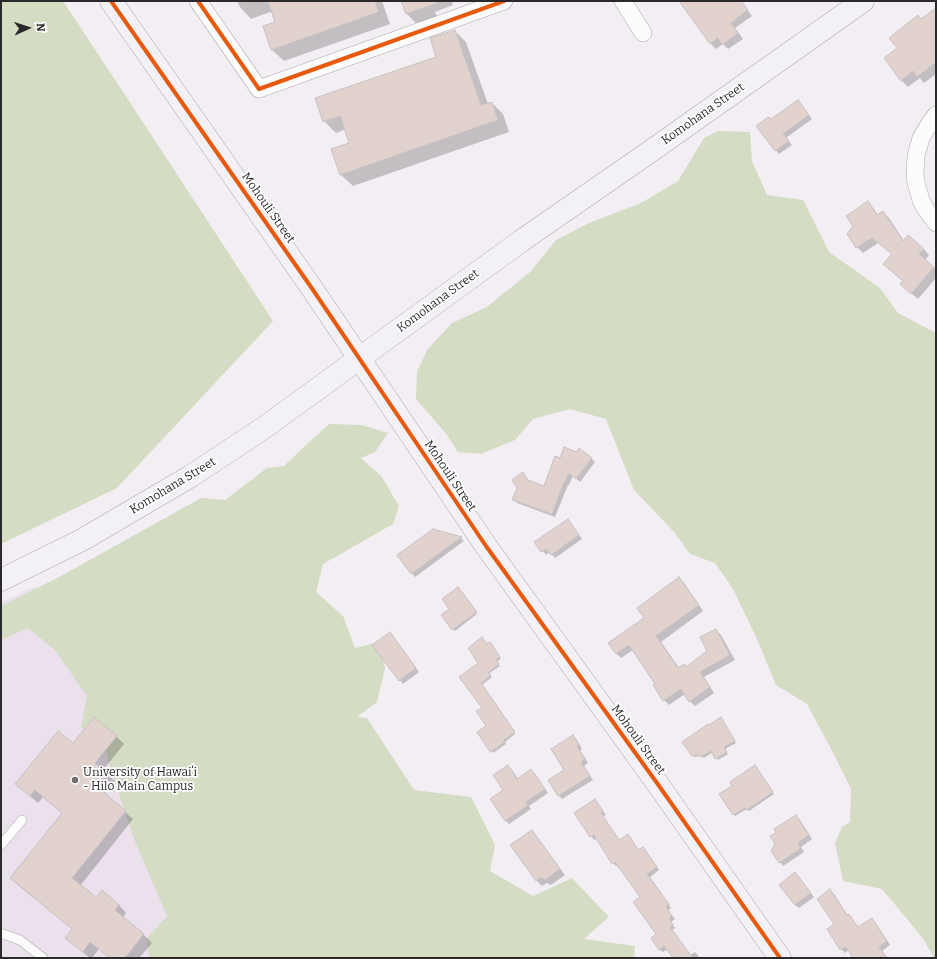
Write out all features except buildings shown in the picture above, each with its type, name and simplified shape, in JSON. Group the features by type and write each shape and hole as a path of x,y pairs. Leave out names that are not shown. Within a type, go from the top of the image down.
{"street":[{"name":"Mohouli Street","path":"111,1 311,287 486,546 657,783 780,958"},
{"path":"198,1 259,89 504,1"},
{"path":"623,1 643,33"},
{"name":"Komohana Street","path":"1,580 82,540 191,476 265,427 515,245 863,1"},
{"path":"936,115 921,138 916,156 915,174 921,200 936,223"}],"lane":[{"path":"1,845 22,820"},
{"path":"1,934 20,940 43,958"}],"shaded area":[{"name":"University of Hawaiʻi - Hilo Main Campus","path":"36,586 253,958 1,958 1,602"}],"green space":[{"path":"1,1 63,1 273,321 117,488 1,544"},
{"path":"718,131 750,132 752,161 767,195 803,200 829,252 880,288 898,313 936,333 936,958 934,958 922,937 882,889 843,881 835,843 842,827 850,822 851,789 830,747 807,704 776,685 757,639 733,589 715,563 690,554 675,533 634,490 606,419 570,409 533,419 515,440 481,454 458,452 447,435 416,399 417,372 427,350 452,323 487,307 530,272 556,240 589,223 641,203 678,181 704,138"},
{"path":"329,424 362,425 388,433 375,452 361,458 382,477 399,506 393,524 323,564 316,592 343,616 355,648 378,642 385,668 377,702 357,717 367,718 414,790 471,797 495,845 490,871 533,896 572,878 609,917 584,939 635,946 634,958 149,958 147,938 167,916 134,839 108,760 106,749 81,727 87,696 54,649 28,628 1,640 1,606 61,576 201,498 225,500 267,468 284,466"}],"cycle path":[{"path":"111,1 311,287 486,546 657,783 780,958"},
{"path":"198,1 259,89 504,1"}],"place":[{"name":"University of Hawaiʻi - Hilo Main Campus","path":"75,780"}]}
